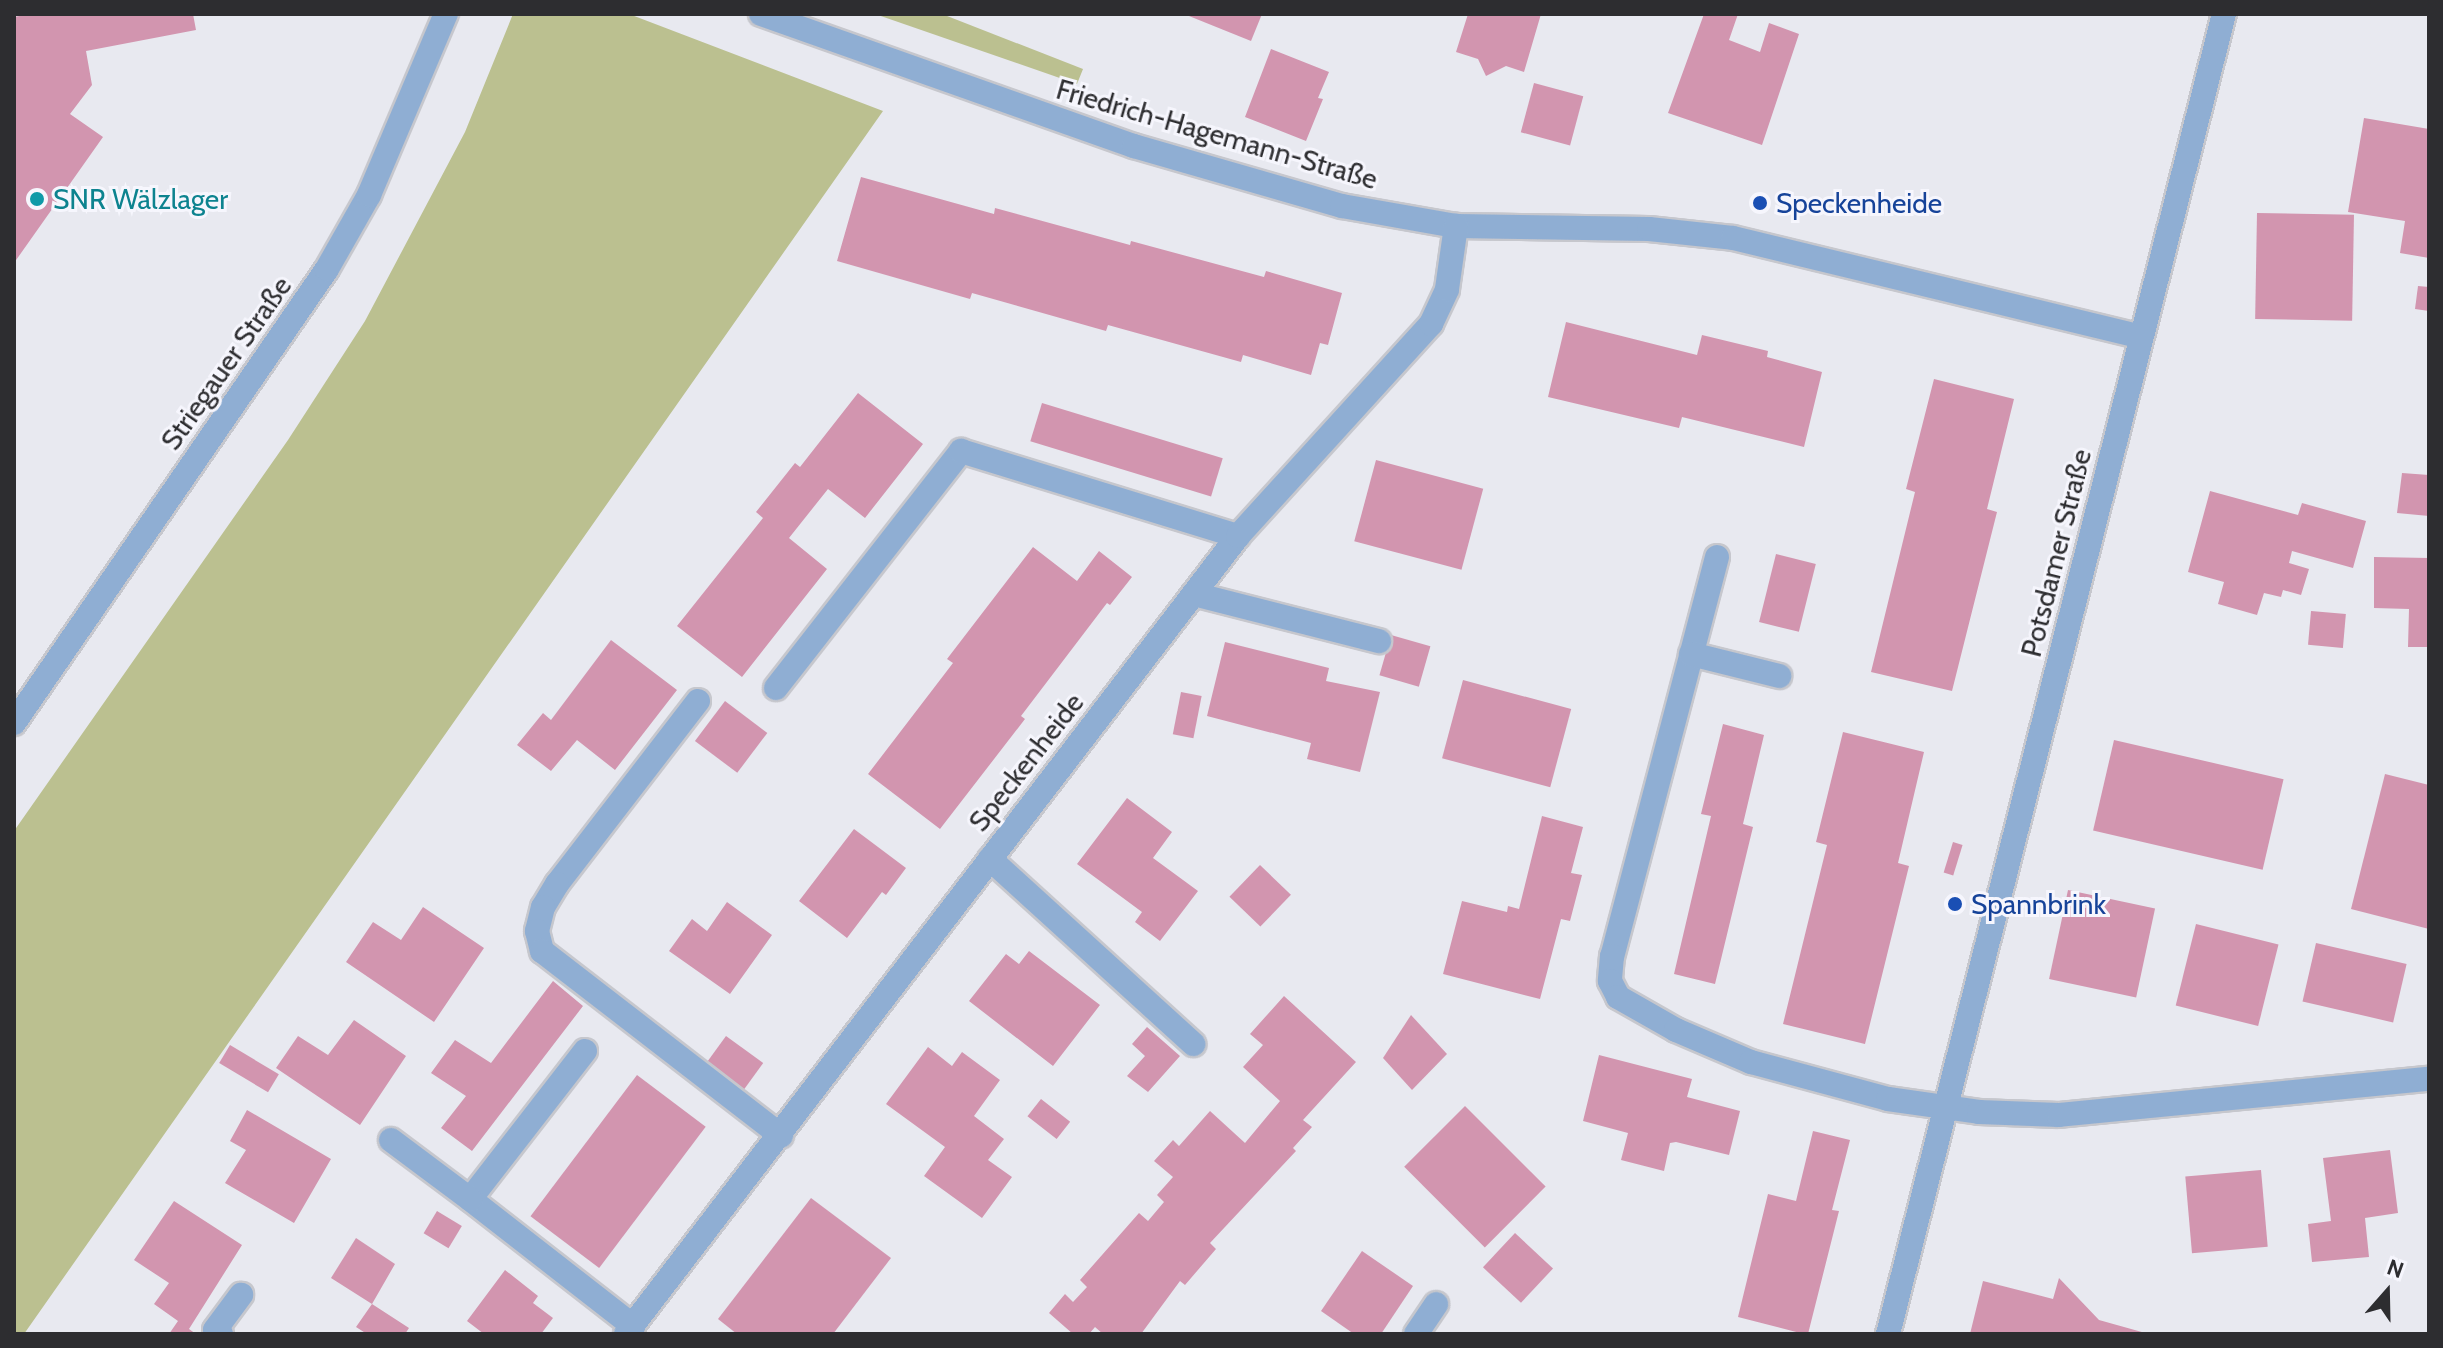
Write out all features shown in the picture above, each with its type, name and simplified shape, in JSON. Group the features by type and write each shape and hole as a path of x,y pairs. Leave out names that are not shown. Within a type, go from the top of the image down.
{"street":[{"name":"Striegauer Straße","path":"14,723 327,269 369,195 446,14"},
{"name":"Friedrich-Hagemann-Straße","path":"761,14 1134,146 1342,206 1456,226 1649,229 1733,238 2141,337"},
{"name":"Potsdamer Straße","path":"1888,1334 2224,14"},
{"name":"Speckenheide","path":"629,1330 781,1136 1238,536 1431,324 1447,289 1456,226"},
{"path":"776,688 961,451 1238,536"},
{"path":"1717,557 1612,956 1610,981 1618,997 1676,1030 1751,1062 1888,1099 1947,1107 2059,1115 2429,1079"},
{"path":"1194,594 1379,641"},
{"path":"1691,654 1779,676"},
{"path":"698,701 557,884 543,907 537,931 542,951 781,1136"},
{"path":"990,859 1193,1044"},
{"path":"470,1199 585,1051"},
{"path":"391,1140 470,1199 629,1330"},
{"path":"221,1334 215,1330 241,1295"},
{"path":"1416,1334 1436,1304"}],"green space":[{"path":"513,14 629,14 883,111 24,1334 14,1334 14,831 288,440 365,321 465,132"},
{"path":"875,14 942,14 1083,69 1077,84"}],"building":[{"path":"30,14 193,14 196,30 86,51 92,85 70,114 103,137 14,263 14,17"},
{"path":"1184,14 1262,14 1251,41"},
{"path":"1468,14 1541,14 1524,72 1506,66 1486,76 1478,59 1456,52"},
{"path":"1704,14 1738,14 1729,40 1760,52 1769,23 1799,34 1762,145 1668,113"},
{"path":"1271,49 1329,72 1318,98 1323,99 1306,141 1245,117"},
{"path":"1534,83 1583,96 1570,145 1521,132"},
{"path":"2364,118 2429,129 2429,258 2400,253 2405,221 2348,212"},
{"path":"861,177 994,214 995,208 1130,245 1131,241 1264,277 1266,271 1342,293 1328,345 1320,343 1311,375 1243,355 1241,362 1108,325 1106,331 972,293 970,299 837,261"},
{"path":"2257,213 2354,215 2352,321 2255,319"},
{"path":"2418,286 2429,287 2429,311 2415,309"},
{"path":"1566,322 1697,355 1702,335 1768,351 1767,357 1822,372 1804,447 1682,417 1679,428 1548,397"},
{"path":"1934,379 2014,399 1987,509 1997,512 1952,691 1871,672 1915,492 1906,489"},
{"path":"858,393 923,444 865,518 828,489 789,538 827,569 742,677 677,626 763,518 756,512 795,463 800,467"},
{"path":"1042,403 1223,458 1211,497 1030,441"},
{"path":"1376,460 1483,489 1461,570 1354,541"},
{"path":"2402,473 2429,475 2429,516 2397,513"},
{"path":"2210,491 2298,515 2302,503 2366,521 2353,568 2292,551 2289,563 2309,569 2301,595 2283,590 2281,597 2264,593 2257,615 2218,604 2224,582 2188,572"},
{"path":"1033,547 1077,581 1099,551 1132,577 1110,605 1107,603 1021,716 1025,719 940,829 868,774 953,663 947,659"},
{"path":"1776,554 1816,564 1799,632 1759,622"},
{"path":"2374,557 2429,558 2429,647 2408,647 2409,609 2374,608"},
{"path":"2311,611 2346,614 2343,648 2308,645"},
{"path":"1391,635 1430,646 1419,687 1379,675"},
{"path":"611,640 677,690 615,770 577,740 551,771 517,745 543,713 551,720"},
{"path":"1225,642 1329,668 1326,681 1380,692 1360,772 1307,759 1311,743 1207,716"},
{"path":"1463,680 1571,709 1550,787 1442,758"},
{"path":"1181,692 1202,696 1193,738 1173,734"},
{"path":"725,701 767,733 737,773 695,741"},
{"path":"1723,724 1764,735 1743,824 1753,827 1715,984 1674,974 1711,816 1701,814"},
{"path":"1843,732 1924,752 1898,863 1909,866 1865,1044 1783,1024 1827,845 1816,842"},
{"path":"2114,740 2284,779 2263,870 2093,831"},
{"path":"2385,774 2429,785 2429,929 2351,909"},
{"path":"1127,798 1172,832 1153,858 1198,891 1160,941 1135,922 1142,912 1077,864"},
{"path":"1542,816 1583,827 1571,873 1582,875 1570,921 1561,919 1540,999 1443,974 1462,901 1507,912 1508,906 1519,909"},
{"path":"854,829 906,868 886,895 882,892 847,938 799,901"},
{"path":"1953,842 1963,845 1953,876 1944,873"},
{"path":"1260,865 1291,895 1260,927 1229,897"},
{"path":"2068,890 2155,909 2136,998 2049,979"},
{"path":"727,902 772,935 730,994 669,951 692,919 707,931"},
{"path":"423,907 484,948 434,1022 346,962 373,922 401,940"},
{"path":"2196,924 2278,945 2258,1026 2176,1006"},
{"path":"2316,943 2407,964 2393,1022 2303,1001"},
{"path":"1029,951 1100,1005 1053,1066 969,1001 1006,954 1019,964"},
{"path":"553,981 583,1006 472,1151 441,1128 466,1096 431,1073 455,1040 491,1063"},
{"path":"1284,996 1356,1062 1303,1120 1312,1127 1293,1148 1296,1151 1210,1243 1216,1249 1185,1285 1180,1281 1141,1334 1103,1334 1095,1327 1089,1334 1073,1334 1049,1313 1065,1294 1073,1302 1087,1287 1080,1280 1139,1213 1148,1221 1164,1202 1157,1195 1173,1177 1154,1161 1173,1140 1179,1146 1210,1111 1245,1143 1280,1101 1243,1067 1263,1045 1250,1034"},
{"path":"1411,1015 1447,1054 1412,1090 1383,1058"},
{"path":"354,1020 406,1056 360,1125 276,1068 298,1036 328,1055"},
{"path":"1147,1027 1180,1056 1148,1092 1127,1076 1145,1056 1132,1044"},
{"path":"726,1036 763,1063 743,1091 706,1064"},
{"path":"230,1045 279,1074 268,1092 219,1063"},
{"path":"928,1047 952,1066 962,1052 1000,1080 974,1116 1004,1139 988,1160 1012,1177 982,1218 924,1176 945,1147 886,1104"},
{"path":"1599,1055 1692,1079 1687,1097 1740,1111 1729,1155 1676,1142 1670,1143 1664,1171 1621,1160 1628,1133 1583,1121"},
{"path":"637,1075 706,1127 599,1268 530,1216"},
{"path":"1041,1099 1070,1122 1057,1139 1027,1116"},
{"path":"1465,1106 1546,1187 1485,1247 1404,1167"},
{"path":"247,1110 331,1159 294,1223 225,1183 246,1150 230,1141"},
{"path":"1813,1131 1850,1140 1832,1210 1839,1211 1808,1334 1804,1334 1738,1317 1768,1194 1796,1201"},
{"path":"2390,1150 2398,1213 2365,1218 2369,1257 2312,1262 2308,1224 2331,1221 2323,1158"},
{"path":"2261,1170 2268,1247 2192,1253 2185,1177"},
{"path":"811,1198 891,1258 833,1334 737,1334 718,1319"},
{"path":"174,1201 242,1245 189,1329 196,1334 169,1334 178,1321 154,1304 169,1283 134,1260"},
{"path":"437,1211 462,1226 448,1248 424,1233"},
{"path":"1515,1233 1553,1268 1521,1303 1483,1267"},
{"path":"356,1238 395,1264 372,1304 331,1278"},
{"path":"1362,1251 1413,1286 1381,1334 1354,1334 1321,1311"},
{"path":"505,1270 538,1296 533,1303 553,1318 541,1334 484,1334 467,1321"},
{"path":"2059,1278 2099,1320 2149,1334 1970,1334 1983,1281 2053,1299"},
{"path":"372,1304 409,1328 405,1334 367,1334 356,1327"}],"place":[{"name":"SNR Wälzlager","path":"37,199"},
{"name":"Speckenheide","path":"1760,203"},
{"name":"Spannbrink","path":"1955,904"}]}
